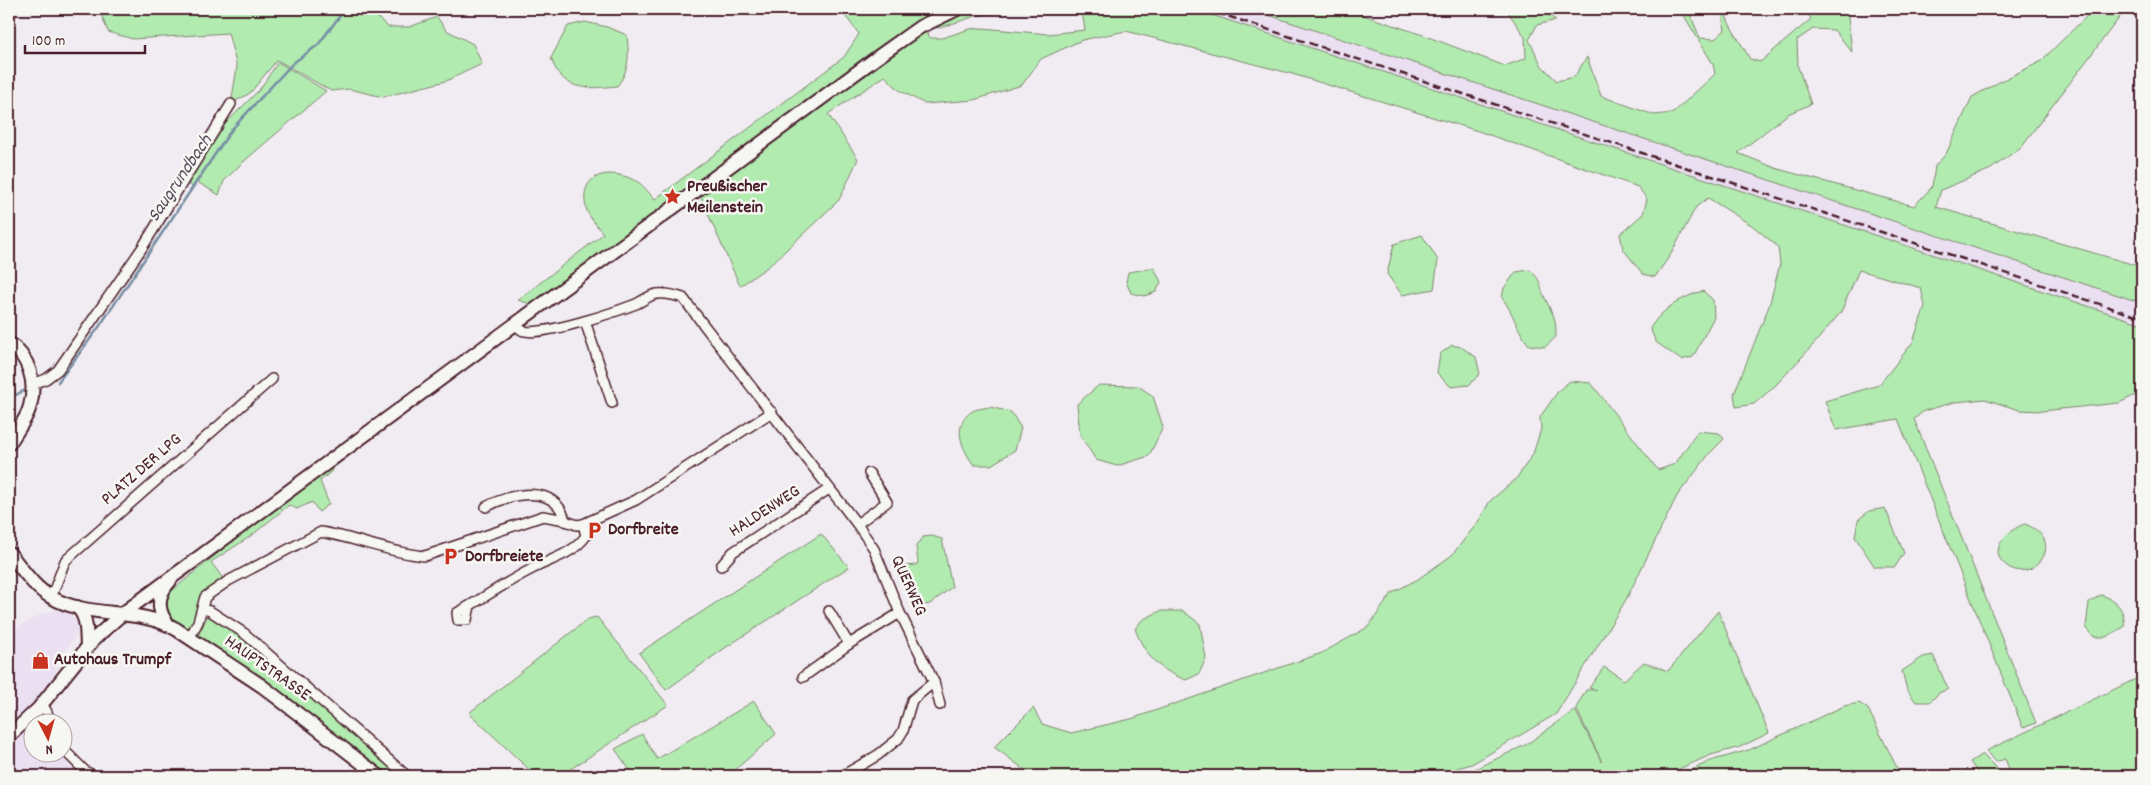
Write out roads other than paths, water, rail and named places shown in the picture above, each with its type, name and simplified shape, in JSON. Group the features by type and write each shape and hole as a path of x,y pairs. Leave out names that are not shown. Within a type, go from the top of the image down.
{"main road":[{"path":"9,736 45,701 87,646 122,614 900,40 920,27 957,9"},
{"path":"9,343 24,360 33,384 30,407 9,444"},
{"path":"9,553 40,590 51,598 77,607 122,614"},
{"path":"167,623 161,614 159,600 166,586 180,571"},
{"path":"77,607 83,613 85,620 87,646"},
{"name":"HAUPTSTRASSE","path":"122,614 167,623 190,637 262,686 379,776"}],"street":[{"path":"33,384 46,379 58,370 142,248 231,104"},
{"path":"515,324 521,330 528,331 585,321 625,308 655,294 669,294 683,298 830,489"},
{"path":"585,321 612,403"},
{"name":"PLATZ DER LPG","path":"51,598 65,561 272,379"},
{"path":"190,637 198,622 205,597 228,581 321,532 374,544 407,554 425,556 529,519 543,516 565,520 577,525 583,524 636,500 772,412"},
{"path":"857,524 887,502 869,473"},
{"name":"QUERWEG","path":"830,489 874,549 900,613 934,682 940,705"},
{"name":"HALDENWEG","path":"721,566 733,552 830,489"},
{"path":"486,507 501,498 531,493 550,500 561,509 565,520"},
{"path":"470,606 531,569 554,560 581,543 586,536 583,524"},
{"name":"HAUPTSTRASSE","path":"202,609 210,611 244,633 406,776"},
{"path":"829,611 849,644"},
{"path":"803,677 849,644 900,613"},
{"path":"842,776 871,759 898,739 903,731 912,700 934,682"},
{"path":"45,701 46,712"},
{"path":"72,758 85,771 95,776"}],"waterway":[{"name":"Saugrundbach","path":"58,382 99,327 232,129 293,63 318,45 345,9"},
{"path":"9,360 15,395 9,398"},
{"name":"Saugrundbach","path":"16,395 23,391"}],"railway":[{"path":"1206,9 2142,318"}],"place":[{"name":"Preußischer Meilenstein","path":"673,197"},
{"name":"Dorfbreite","path":"594,530"},
{"name":"Dorfbreiete","path":"451,557"},
{"name":"Autohaus Trumpf","path":"40,660"}]}
